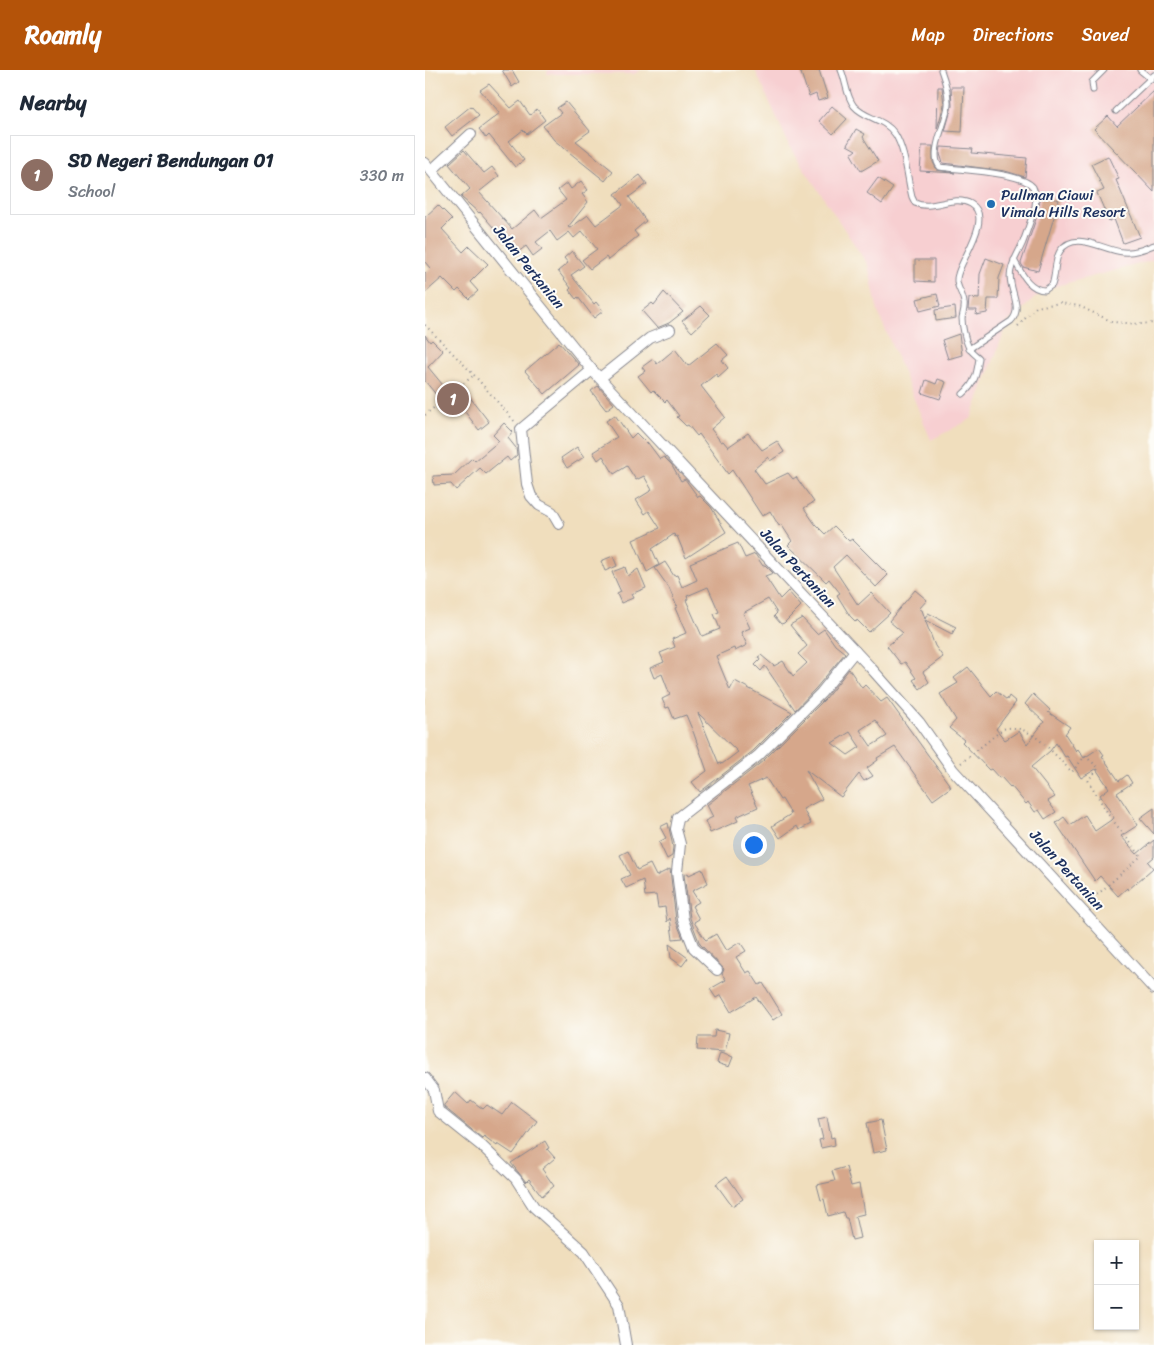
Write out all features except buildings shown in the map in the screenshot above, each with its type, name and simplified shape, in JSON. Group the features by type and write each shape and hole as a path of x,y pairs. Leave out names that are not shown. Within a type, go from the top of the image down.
{"street":[{"path":"428,166 471,134"},
{"name":"Jalan Pertanian","path":"428,166 596,374 855,651 919,722 953,770 1154,989"},
{"path":"559,524 552,512 539,504 531,496 527,484 521,429 649,338 670,330"},
{"path":"717,970 694,948 683,920 677,872 679,844 676,829 678,818 758,756 821,693 855,651"},
{"path":"425,1078 434,1090 438,1111 483,1147 516,1179 534,1207 584,1252 619,1305 626,1345"}],"lane":[{"path":"841,70 851,102 856,108 882,122 895,134 901,145 912,197 915,203 921,206 969,203 978,212 980,217 978,227 957,275 957,284 965,302 962,320 969,349 979,358 973,384 963,394"},
{"path":"941,70 946,85 948,104 937,146 937,164 940,167 992,172 1025,181 1032,186 1035,192 1035,205 1023,244 1014,260 1010,278 1017,307 1016,313 1013,320 969,349"},
{"path":"1093,90 1092,82 1104,70"},
{"path":"1116,111 1152,77 1140,70"},
{"path":"1014,260 1028,282 1035,288 1043,290 1052,285 1061,250 1068,244 1083,241 1117,252 1140,250 1154,246"}],"path":[{"path":"999,329 1005,331 1015,329 1036,308 1060,303 1079,306 1113,322 1154,323"},
{"path":"425,325 474,375 521,429"},
{"path":"425,414 474,375"},
{"path":"953,770 1003,729 1008,728 1018,728 1030,733 1072,772 1085,756 1099,768 1088,780 1110,817 1141,856 1081,909"}],"shaded area":[{"path":"548,70 641,70 634,74 547,74"},
{"name":"Pullman Ciawi Vimala Hills Resort","path":"755,70 1154,70 1154,260 1045,289 1008,322 971,419 931,440 878,312 868,265 791,149"}],"place":[{"name":"Pullman Ciawi Vimala Hills Resort","path":"991,204"},
{"name":"SD Negeri Bendungan 01","path":"453,399"}]}
